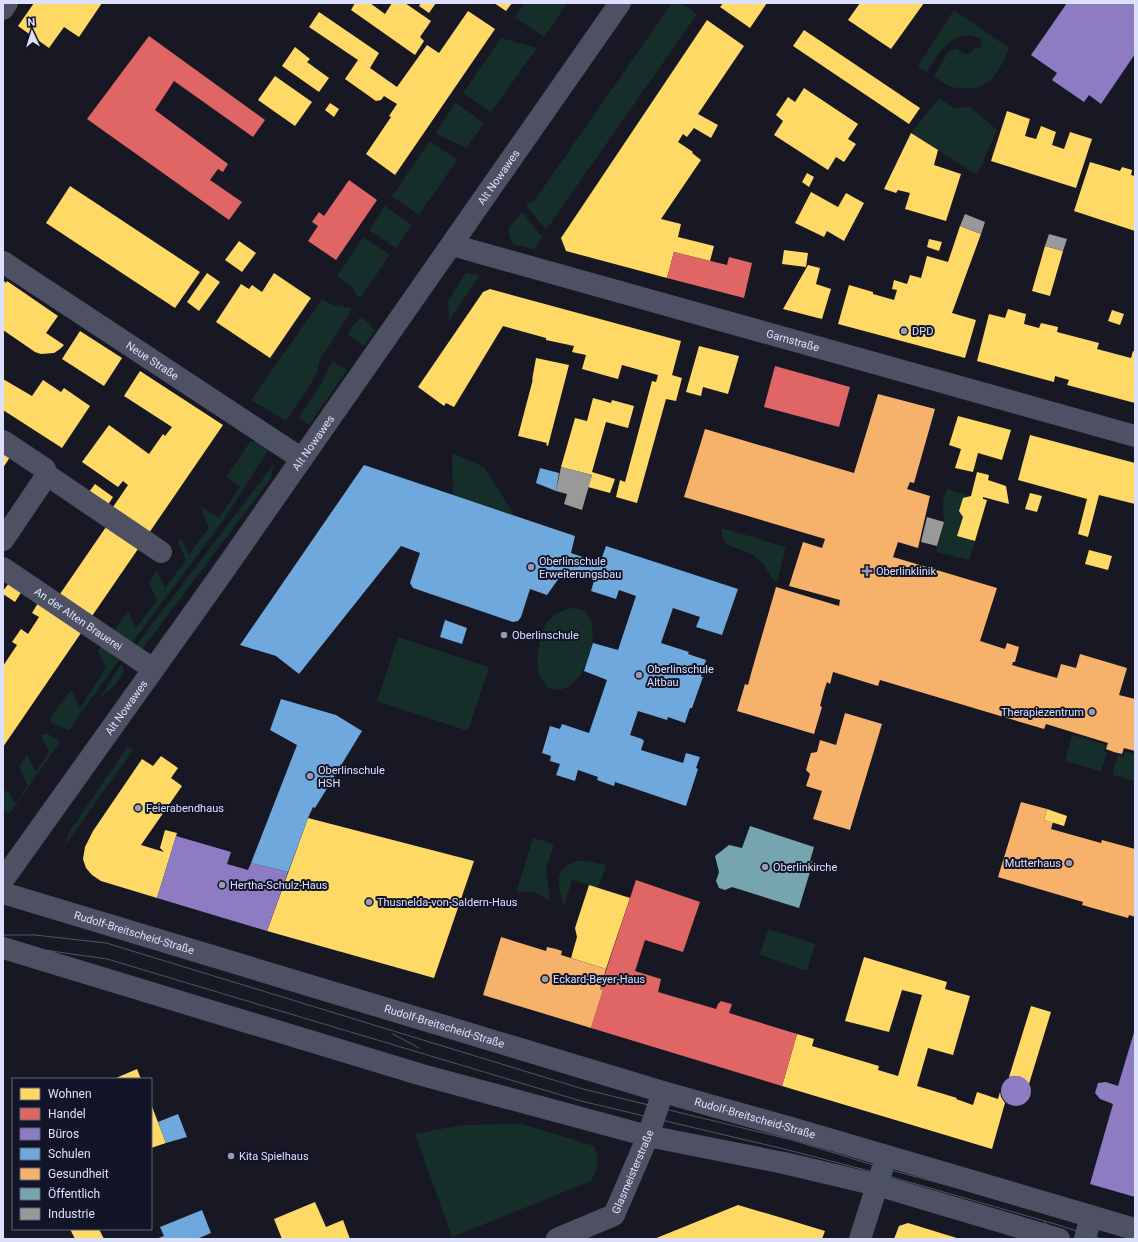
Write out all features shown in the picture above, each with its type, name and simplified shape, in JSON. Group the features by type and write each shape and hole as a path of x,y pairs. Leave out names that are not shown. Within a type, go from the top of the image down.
{"street":[{"path":"3,9 8,3"},
{"name":"Alt Nowawes","path":"3,880 302,459 620,3"},
{"name":"Garnstraße","path":"452,245 1135,436"},
{"name":"Neue Straße","path":"3,262 302,459"},
{"path":"3,441 45,469 47,475 161,552"},
{"path":"3,540 47,475"},
{"name":"An der Alten Brauerei","path":"3,568 153,669"},
{"name":"Rudolf-Breitscheid-Straße","path":"3,893 663,1092 1135,1229"},
{"path":"3,948 422,1075 648,1136 784,1163 878,1185 1059,1239"},
{"name":"Glasmeisterstraße","path":"557,1239 614,1215 648,1136 663,1092"},
{"path":"860,1239 887,1156"},
{"path":"1085,1239 1091,1216"}],"green space":[{"path":"525,3 567,3 544,37 515,17"},
{"path":"672,3 681,3 697,14 546,230 526,205 534,201"},
{"path":"954,10 1009,48 1001,65 991,80 974,88 955,88 947,85 934,76 948,52 958,48 962,53 967,54 972,52 974,48 981,47 981,39 972,36 956,38 942,50 927,72 918,66"},
{"path":"501,38 537,48 491,112 463,93"},
{"path":"939,98 954,108 970,107 997,130 977,175 911,133"},
{"path":"456,103 484,123 466,148 435,133"},
{"path":"430,141 457,160 419,215 392,196"},
{"path":"385,206 412,225 396,248 369,230"},
{"path":"522,212 542,237 534,249 513,244 510,238 508,229"},
{"path":"363,237 390,255 360,298 355,293 352,286 337,276"},
{"path":"466,273 480,275 448,322 448,300"},
{"path":"322,299 332,305 352,309 320,360 315,377 286,421 251,400"},
{"path":"361,316 375,330 364,346 347,334"},
{"path":"333,361 347,370 309,425 299,417 322,383"},
{"path":"256,441 265,446 268,450 223,521 131,644 113,632 128,611 136,628 157,600 149,582 157,571 165,588 186,560 178,542 181,538 189,555 209,527 201,509 202,507 219,518 240,487 226,477 250,442"},
{"path":"452,453 484,467 514,515 453,495"},
{"path":"274,464 271,478 143,648 134,648"},
{"path":"947,489 971,496 963,498 959,511 963,517 957,536 975,541 969,560 936,552 944,522 943,502"},
{"path":"722,528 786,547 777,582 774,581 762,562 752,554 727,545 722,536"},
{"path":"570,608 582,610 589,617 593,629 589,657 583,671 575,682 564,688 553,689 547,686 539,673 537,660 539,646 545,625 548,621 556,614"},
{"path":"398,637 489,667 468,731 377,701"},
{"path":"100,648 103,648 119,660 69,730 51,723 50,718 71,690 80,708 106,668 98,651"},
{"path":"122,663 124,672 114,686 99,699"},
{"path":"48,734 60,742 9,814 3,809 3,790 9,792 15,804 28,785 19,767 27,755 36,772 49,752 41,735"},
{"path":"1072,735 1106,745 1104,751 1107,752 1101,771 1065,761"},
{"path":"128,746 133,750 64,847 70,831"},
{"path":"1125,751 1135,754 1135,781 1112,775 1118,755 1123,756"},
{"path":"533,838 554,844 546,869 550,901 534,892 516,893"},
{"path":"576,861 588,861 606,865 598,888 572,880 564,906 559,885 560,874 563,869"},
{"path":"768,929 815,944 807,971 760,955"},
{"path":"522,1124 594,1146 598,1160 591,1181 452,1237 415,1134 461,1125"}],"building: Wohnen":[{"path":"34,3 102,3 79,37 64,27 49,48 18,26"},
{"path":"355,3 370,3 385,14 392,3 405,3 431,21 420,37 424,41 415,55 351,10"},
{"path":"421,3 436,3 429,13 419,6"},
{"path":"494,3 512,3 506,11"},
{"path":"723,3 767,3 750,28 720,7"},
{"path":"860,3 924,3 891,49 848,20"},
{"path":"468,11 495,29 395,175 366,154 391,117 389,116 397,104 384,96 381,100 376,101 345,79 358,60 309,27 319,12 379,53 370,68 397,87 427,45 439,53"},
{"path":"707,20 744,46 698,114 718,125 711,138 694,128 687,137 683,134 678,142 693,152 692,153 701,160 661,219 681,224 678,237 714,246 710,261 674,252 667,278 566,251 561,238"},
{"path":"804,30 920,108 909,124 793,46"},
{"path":"295,47 310,59 307,62 329,78 319,92 282,66"},
{"path":"275,76 312,102 295,126 258,100"},
{"path":"804,88 858,124 848,139 856,144 844,162 836,157 828,170 774,135 783,121 776,115 788,97 795,102"},
{"path":"330,103 339,109 334,117 325,110"},
{"path":"1007,111 1030,119 1025,136 1036,139 1041,126 1056,132 1052,145 1064,149 1070,132 1092,139 1076,188 991,161"},
{"path":"911,133 938,150 934,165 961,174 946,221 905,209 910,193 898,190 896,193 884,189"},
{"path":"1090,162 1120,171 1122,167 1132,170 1131,175 1135,176 1135,231 1074,211"},
{"path":"807,173 814,177 809,187 802,182"},
{"path":"70,186 200,272 175,308 46,223"},
{"path":"811,192 838,207 846,193 864,203 844,241 827,231 824,237 795,223"},
{"path":"960,226 981,234 952,313 976,320 965,358 838,324 849,285 894,300 897,290 892,289 894,280 907,284 910,275 921,278 927,256 948,262"},
{"path":"929,239 942,242 939,251 927,247"},
{"path":"239,241 256,253 242,272 225,260"},
{"path":"1045,246 1063,251 1050,296 1032,291"},
{"path":"784,250 808,253 806,267 782,264"},
{"path":"808,265 820,268 816,284 831,289 822,319 783,309"},
{"path":"207,273 220,282 199,311 187,302"},
{"path":"274,273 311,298 270,358 216,322 241,284 249,289 252,285 262,292"},
{"path":"3,280 6,283 7,281 58,316 46,333 64,345 60,349 54,353 41,354 35,352 3,330"},
{"path":"490,289 681,341 672,375 682,378 676,401 666,399 637,503 616,497 620,480 625,482 652,381 656,382 658,375 622,365 618,379 582,369 586,355 572,352 574,346 546,340 546,338 503,326 454,407 446,403 444,406 418,387 483,292"},
{"path":"1008,309 1026,314 1024,324 1039,328 1041,323 1058,327 1057,332 1099,343 1097,349 1131,358 1133,351 1135,352 1135,403 1067,385 1069,380 1055,376 1054,382 977,361 989,314 1005,318"},
{"path":"1112,310 1124,314 1120,325 1108,321"},
{"path":"80,331 122,358 104,386 62,359"},
{"path":"699,346 739,356 728,394 703,387 701,396 686,392"},
{"path":"536,358 569,365 548,446 546,445 547,443 518,436 533,379 532,380"},
{"path":"140,371 223,425 149,533 113,507 128,485 123,481 118,487 82,462 109,425 149,454 163,434 165,436 172,427 124,396"},
{"path":"3,379 32,396 43,380 61,392 64,388 90,406 62,448 3,410"},
{"path":"593,398 611,403 612,400 634,406 628,428 606,422 592,472 615,479 610,493 588,487 592,475 561,467 575,418 587,421"},
{"path":"958,416 1011,430 1002,460 978,453 973,472 955,468 961,449 949,445"},
{"path":"1030,435 1135,463 1135,504 1099,495 1088,537 1078,534 1087,499 1018,480"},
{"path":"3,448 12,454 3,468"},
{"path":"977,472 989,475 988,480 1006,486 1009,504 983,497 983,499 987,500 975,541 957,536 963,517 959,511 963,498 971,496"},
{"path":"95,484 113,497 108,505 89,492"},
{"path":"1030,493 1042,496 1037,512 1025,509"},
{"path":"106,527 138,549 92,616 60,594"},
{"path":"1089,550 1112,556 1108,570 1085,564"},
{"path":"9,583 22,591 15,602 3,594 3,591"},
{"path":"38,603 81,633 3,747 3,666 17,645 12,642 21,629 28,634 39,617 32,613"},
{"name":"Feierabendhaus","path":"161,756 178,768 171,778 182,786 141,845 164,852 160,848 165,830 177,833 157,898 101,881 92,875 86,868 83,859 85,847 93,831 142,759 153,766"},
{"path":"1047,809 1067,816 1064,826 1044,820"},
{"name":"Thusnelda-von-Saldern-Haus","path":"308,818 474,861 434,978 267,931"},
{"path":"589,885 630,898 606,969 571,958 577,937 575,928"},
{"path":"864,957 947,982 945,989 970,996 953,1055 928,1048 917,1086 957,1098 956,1099 973,1105 977,1092 998,1099 1000,1092 1005,1103 992,1149 782,1086 797,1034 814,1039 812,1046 879,1066 878,1070 898,1076 922,995 902,990 889,1032 845,1021"},
{"path":"1031,1006 1051,1012 1029,1084 1021,1077 1009,1077"},
{"path":"137,1069 141,1078 116,1078"},
{"path":"152,1107 166,1143 152,1148"},
{"path":"315,1202 326,1227 343,1220 350,1239 282,1239 274,1219"},
{"path":"738,1205 825,1231 822,1239 654,1239"},
{"path":"908,1223 960,1239 894,1239 899,1226"},
{"path":"70,1230 100,1230 104,1239 75,1239"}],"building: Handel":[{"path":"149,36 265,120 253,137 174,81 155,110 228,164 223,172 218,169 210,180 242,202 229,220 87,119"},
{"path":"349,180 377,200 336,260 308,241 318,226 312,222 319,212 324,216"},
{"path":"674,252 727,265 729,257 752,263 744,298 667,278"},
{"path":"775,366 850,387 839,427 764,407"},
{"path":"636,880 700,902 683,952 645,940 635,971 661,979 658,992 716,1009 721,1001 732,1004 729,1013 797,1034 782,1086 591,1028 603,990 600,989"}],"building: Büros":[{"path":"1067,3 1135,3 1135,54 1101,104 1089,95 1084,102 1052,80 1057,73 1031,55"},
{"name":"Hertha-Schulz-Haus","path":"176,836 231,852 227,864 248,870 251,863 288,872 267,931 157,898"},
{"path":"1135,1029 1135,1197 1090,1184 1113,1104 1100,1099 1095,1093 1098,1083 1106,1082 1118,1086"},
{"path":"1016,1076 1027,1080 1031,1091 1027,1102 1016,1106 1005,1102 1001,1091 1005,1080"}],"building: Schulen":[{"path":"364,465 575,536 571,553 600,563 606,546 738,589 722,635 696,627 700,617 673,608 661,643 689,652 688,654 706,660 701,677 703,677 685,723 668,717 667,720 638,711 630,735 644,741 641,750 683,763 686,753 700,757 696,768 698,769 686,806 615,782 614,786 597,780 598,777 578,770 575,781 556,775 560,764 550,761 551,756 542,753 550,726 560,729 562,724 589,733 607,680 584,671 593,643 618,650 636,596 619,590 616,599 591,591 594,581 570,574 570,572 564,571 547,595 530,589 521,617 518,621 513,622 413,588 410,583 420,553 401,546 299,674 276,656 240,645"},
{"path":"540,468 559,473 556,491 536,483"},
{"path":"445,620 467,628 462,644 440,637"},
{"name":"Oberlinschule HSH","path":"281,699 336,715 362,731 315,808 313,807 288,872 251,863 297,745 270,730"},
{"path":"178,1114 187,1137 166,1143 158,1122"},
{"path":"202,1210 211,1233 197,1239 156,1239 164,1236 160,1227"}],"building: Gesundheit":[{"name":"Oberlinklinik","path":"878,394 935,409 914,483 910,482 907,489 930,496 918,548 898,542 893,557 997,588 980,641 1005,649 1007,643 1019,647 1015,662 1013,662 1012,665 1057,678 1061,664 1076,668 1080,654 1127,668 1119,695 1135,699 1135,751 1124,748 1122,754 1114,752 1106,749 1108,743 1046,724 1044,729 880,680 878,686 833,672 830,684 827,682 824,691 820,706 822,707 814,734 737,711 745,684 748,685 776,587 839,606 840,600 789,586 803,542 822,548 825,539 684,497 705,429 854,473"},
{"path":"845,713 882,724 850,830 813,819 822,791 806,786 810,774 806,770 811,753 817,752 820,740 836,745"},
{"name":"Mutterhaus","path":"1021,802 1047,809 1044,820 1053,822 1051,829 1101,843 1102,840 1135,849 1135,917 1129,915 1128,918 1082,905 1083,902 998,877"},
{"name":"Eckard-Beyer-Haus","path":"501,937 546,951 547,947 556,949 562,951 561,955 606,969 600,989 603,990 591,1028 483,995"}],"building: Öffentlich":[{"name":"Oberlinkirche","path":"750,826 814,847 810,861 813,862 799,908 732,887 725,890 719,888 716,881 719,872 715,856 729,845 742,848"}],"building: Industrie":[{"path":"965,214 985,222 981,234 960,226"},
{"path":"1049,234 1067,239 1063,251 1045,246"},
{"path":"561,467 592,475 582,510 564,504 567,494 556,491"},
{"path":"927,517 944,522 937,546 921,542"}],"tram line":[{"path":"3,935 35,935 106,943 583,1089 792,1140 883,1168 1131,1239"},
{"path":"3,950 44,950 107,959 581,1101 788,1150 881,1174 1102,1239"},
{"path":"393,1034 419,1048"},
{"path":"1044,1221 1060,1239"}],"place":[{"name":"DPD","path":"904,331"},
{"name":"Oberlinschule Erweiterungsbau","path":"531,567"},
{"name":"Oberlinklinik","path":"867,571"},
{"name":"Oberlinschule","path":"504,635"},
{"name":"Oberlinschule Altbau","path":"639,675"},
{"name":"Therapiezentrum","path":"1092,712"},
{"name":"Oberlinschule HSH","path":"310,776"},
{"name":"Feierabendhaus","path":"138,808"},
{"name":"Mutterhaus","path":"1069,863"},
{"name":"Oberlinkirche","path":"765,867"},
{"name":"Hertha-Schulz-Haus","path":"222,885"},
{"name":"Thusnelda-von-Saldern-Haus","path":"369,902"},
{"name":"Eckard-Beyer-Haus","path":"545,979"},
{"name":"Kita Spielhaus","path":"231,1156"}]}
